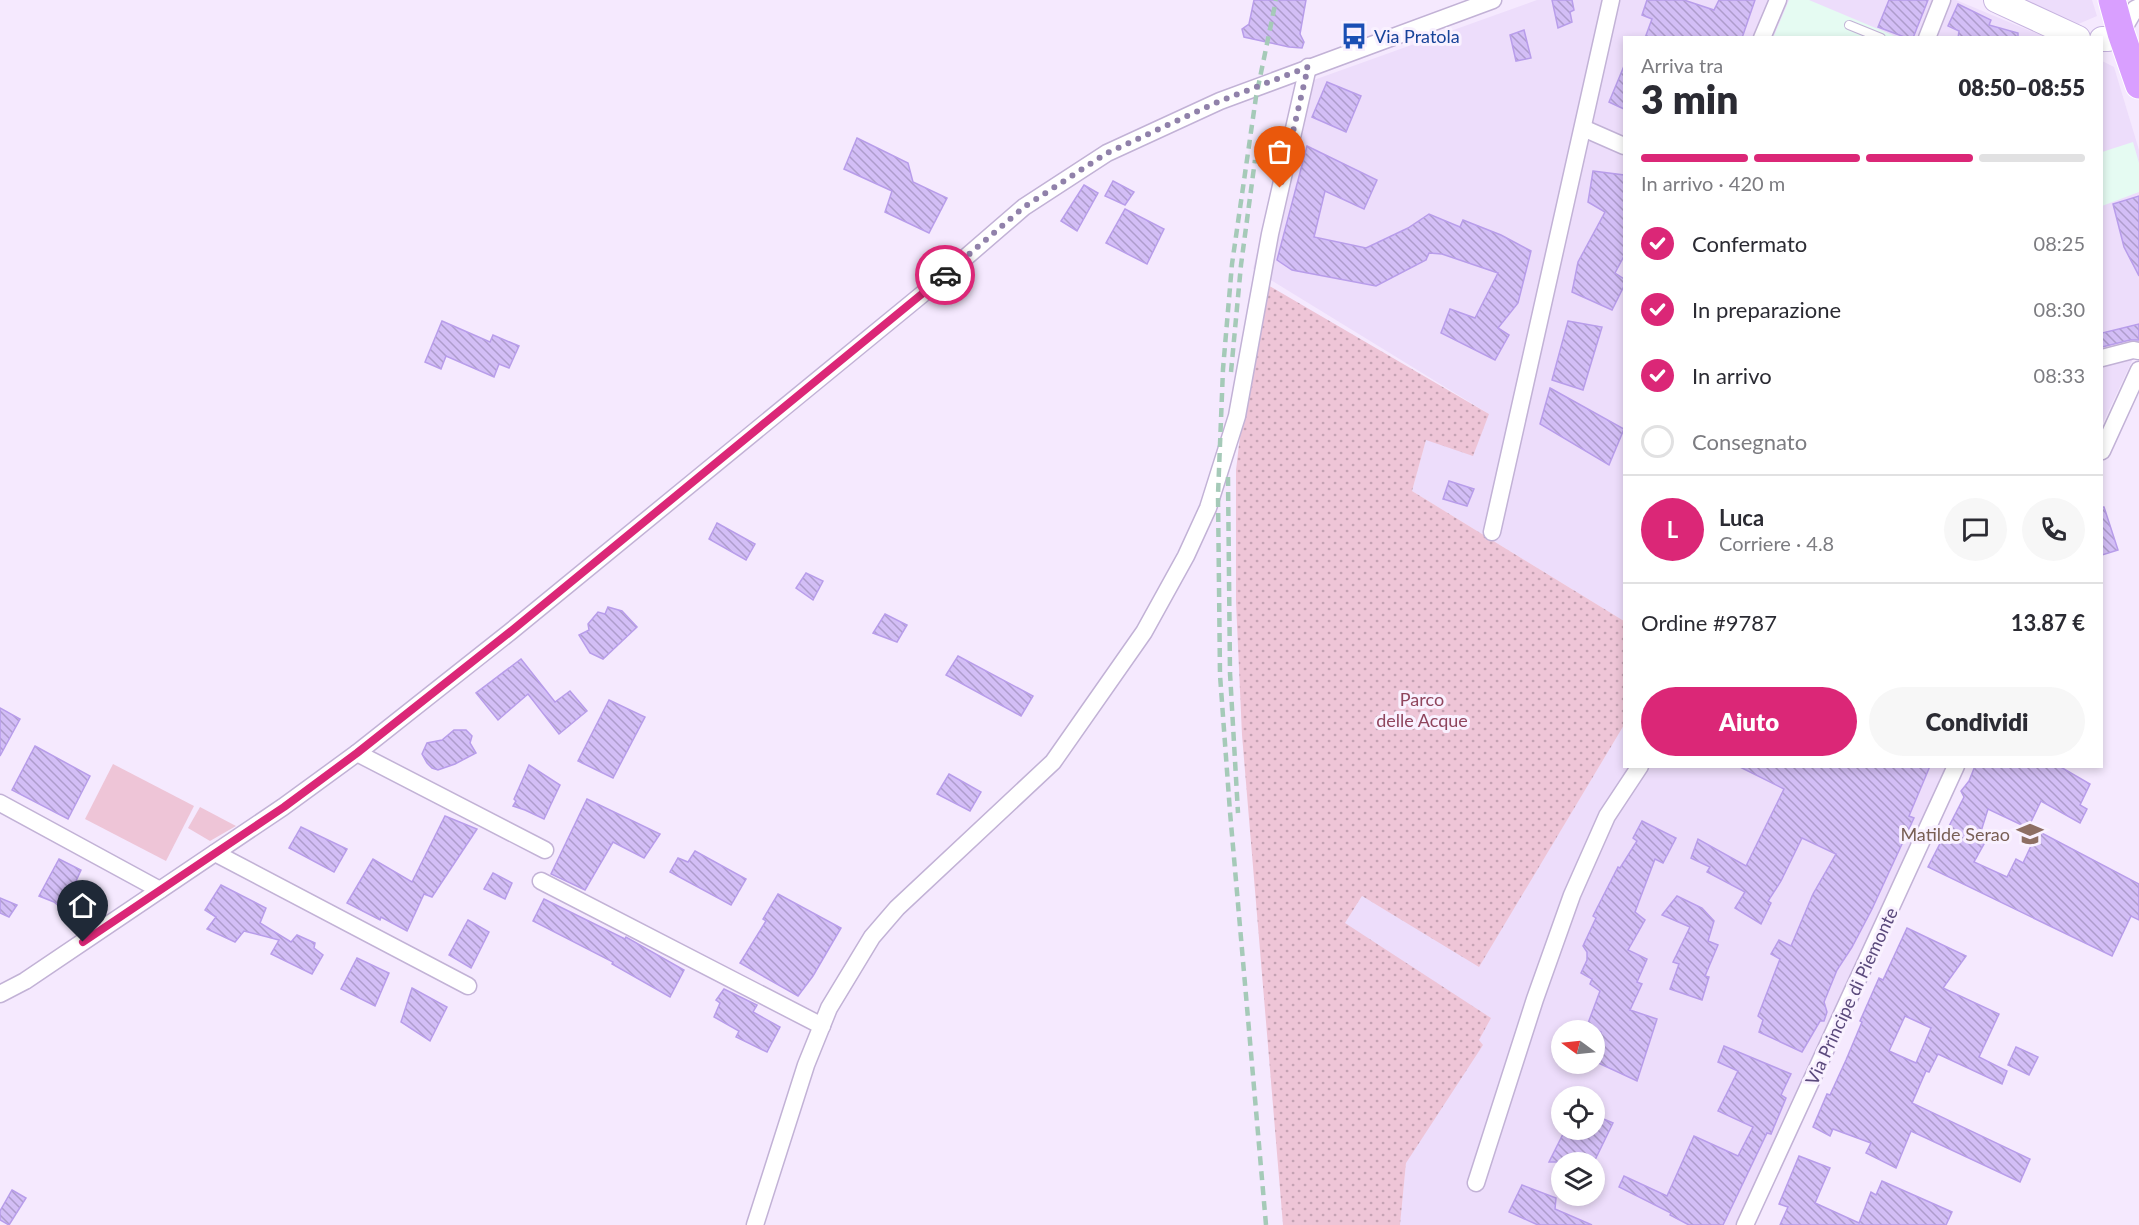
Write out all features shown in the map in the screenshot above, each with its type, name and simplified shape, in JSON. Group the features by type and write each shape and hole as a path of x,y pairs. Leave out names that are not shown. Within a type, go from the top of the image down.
{"main road":[{"path":"1996,0 2074,36"},
{"path":"2112,0 2111,36 2139,86"}],"street":[{"path":"4,987 25,981 284,807 357,753 510,632 936,283 1024,207 1107,153 1220,101 1493,0"},
{"path":"1492,532 1611,0"},
{"path":"1763,36 1778,0"},
{"path":"1928,36 1942,0"},
{"path":"2111,36 2139,7"},
{"path":"755,1225 806,1065 829,1008 872,937 897,908 1053,762 1144,632 1186,556 1208,508 1237,416 1270,234 1308,67"},
{"path":"1583,128 1623,146"},
{"path":"2103,358 2133,350 2139,351"},
{"path":"2103,449 2139,370"},
{"path":"357,753 545,850"},
{"path":"1476,1184 1535,999 1572,895 1607,816 1639,768"},
{"name":"Via Principe di Piemonte","path":"1745,1225 1955,768"},
{"path":"0,803 160,890"},
{"path":"215,853 468,986"},
{"path":"541,881 822,1026"}],"lane":[{"path":"1848,25 1876,36"}],"shaded area":[{"path":"1537,0 1956,0 2043,36 1623,36 1623,620 1412,491 1426,440 1489,414 1253,269 1297,86"},
{"path":"1789,0 1809,0 1895,36 1774,36"},
{"path":"2022,0 2092,0 2097,16 2076,25"},
{"path":"2103,62 2114,67 2139,150 2139,346 2103,423"},
{"path":"2133,142 2139,163 2139,192 2103,206 2103,152"},
{"path":"1623,727 1623,768 1946,768 1736,1225 1400,1225 1406,1163 1345,923 1362,896 1479,966"}],"green space":[{"name":"Parco delle Acque","path":"1266,284 1489,414 1473,456 1426,440 1412,491 1623,620 1623,727 1479,967 1362,896 1345,923 1491,1018 1479,1040 1483,1045 1406,1163 1400,1225 1283,1225 1242,735 1236,602 1236,470 1243,411"},
{"path":"113,764 194,806 166,861 85,819"},
{"path":"200,807 236,826 210,841 188,828"}],"building":[{"path":"1254,0 1306,0 1300,34 1304,42 1302,48 1244,37 1242,29 1249,24"},
{"path":"1552,0 1572,0 1574,10 1570,12 1572,22 1558,28"},
{"path":"1647,0 1684,0 1714,10 1719,0 1755,0 1743,36 1646,36 1652,19 1642,15"},
{"path":"1889,0 1928,0 1914,36 1902,36 1878,27"},
{"path":"1958,4 1991,20 1989,25 2018,33 2018,36 1958,36 1959,31 1948,26"},
{"path":"1524,30 1531,58 1516,61 1510,35"},
{"path":"1623,68 1623,109 1609,102"},
{"path":"1327,82 1361,96 1346,132 1312,117"},
{"path":"857,138 908,163 913,182 947,198 929,233 885,212 892,191 844,169"},
{"path":"1307,146 1377,180 1364,209 1325,191 1314,237 1366,248 1408,228 1429,214 1460,227 1463,220 1501,235 1531,251 1518,303 1498,328 1509,335 1495,360 1441,333 1450,309 1475,318 1498,273 1442,254 1429,253 1426,260 1376,286 1292,270 1277,260"},
{"path":"1593,171 1623,175 1623,258 1615,273 1623,278 1623,288 1612,310 1572,292 1578,262 1605,212 1588,202"},
{"path":"1113,181 1134,192 1125,205 1105,196"},
{"path":"1084,185 1098,193 1077,231 1061,221"},
{"path":"2139,196 2139,276 2124,247 2113,204"},
{"path":"1125,209 1164,229 1147,264 1106,243"},
{"path":"442,321 490,342 493,335 519,346 509,368 499,364 494,377 446,356 441,369 425,362"},
{"path":"1568,321 1602,327 1583,390 1552,380"},
{"path":"2139,324 2139,340 2103,347 2103,333"},
{"path":"1550,388 1623,428 1623,431 1609,465 1540,424"},
{"path":"1449,481 1474,489 1467,506 1443,499"},
{"path":"2103,507 2104,507 2118,550 2103,555"},
{"path":"717,523 755,544 746,560 709,539"},
{"path":"806,573 823,581 813,600 796,588"},
{"path":"608,607 622,611 637,627 603,659 590,653 579,635 589,630 588,624 598,612 605,614"},
{"path":"885,614 907,625 897,642 873,633"},
{"path":"958,656 1033,696 1021,716 946,675"},
{"path":"521,659 555,702 570,691 587,711 559,734 528,694 498,720 476,693"},
{"path":"609,700 645,717 613,778 578,761"},
{"path":"0,708 20,719 0,756"},
{"path":"454,730 466,730 472,736 470,743 476,753 438,770 432,768 422,754 427,743 442,740"},
{"path":"35,746 90,776 68,819 12,790"},
{"path":"529,765 560,785 544,819 513,806"},
{"path":"1742,768 1929,768 1909,816 1914,818 1872,909 1837,970 1824,1002 1827,1012 1824,1021 1820,1021 1802,1052 1759,1032 1763,1020 1758,1016 1780,959 1771,954 1779,940 1791,946 1813,894 1836,854 1802,838 1781,881 1768,901 1771,903 1761,924 1735,908 1745,892 1707,872 1710,867 1691,858 1698,839 1746,866 1784,789"},
{"path":"1974,768 2062,768 2090,784 2080,805 2087,809 2080,823 2041,801 2028,828 1988,809 1978,841 1984,844 1974,862 2007,877 2016,859 2023,863 2038,831 2139,884 2139,920 2131,916 2112,956 1928,867 1964,797 1961,791 1969,781"},
{"path":"949,774 981,792 970,811 937,794"},
{"path":"587,799 660,834 644,858 613,842 585,890 551,874"},
{"path":"445,816 477,829 432,897 424,894 407,931 347,903 373,859 412,882"},
{"path":"1642,821 1676,838 1663,863 1655,859 1635,912 1645,920 1628,950 1647,959 1637,982 1642,984 1630,1010 1657,1019 1637,1081 1605,1066 1605,1020 1589,1020 1600,991 1590,984 1592,979 1581,973 1587,960 1587,952 1583,946 1596,918 1593,916 1618,867 1620,868 1637,841 1633,838"},
{"path":"301,827 347,849 334,872 289,848"},
{"path":"695,851 746,879 731,905 670,872 678,858 688,862"},
{"path":"59,859 81,870 68,905 61,908 54,902 39,896"},
{"path":"493,873 512,883 505,899 484,889"},
{"path":"221,885 266,908 260,923 291,942 297,935 315,943 314,948 323,955 312,974 271,954 279,940 244,931 235,942 207,929 216,917 205,910"},
{"path":"778,894 841,928 813,976 798,996 740,963 766,921 763,919"},
{"path":"1677,896 1702,908 1714,921 1708,941 1718,945 1705,976 1709,977 1702,1000 1670,989 1679,964 1673,962 1690,927 1662,915"},
{"path":"0,898 17,905 9,917 0,913"},
{"path":"544,899 625,939 626,937 684,970 670,997 612,964 613,962 533,921"},
{"path":"468,920 489,932 471,968 449,955"},
{"path":"1907,928 1966,956 1943,988 1999,1014 1979,1057 2007,1071 2002,1084 1938,1054 1929,1072 1926,1071 1912,1103 2030,1159 2020,1182 1911,1131 1896,1168 1866,1153 1871,1143 1833,1129 1830,1136 1813,1127 1827,1094 1830,1095 1846,1060 1879,978 1883,980","holes":["1905,1016 1931,1028 1916,1063 1889,1051"]},
{"path":"357,958 389,973 375,1006 341,989"},
{"path":"412,988 447,1007 430,1041 401,1022"},
{"path":"724,989 757,1005 753,1012 780,1027 767,1052 736,1037 739,1031 714,1017 720,1003 716,1000"},
{"path":"1724,1046 1791,1074 1781,1095 1786,1098 1771,1134 1767,1133 1723,1225 1689,1225 1670,1215 1671,1213 1619,1187 1624,1176 1667,1196 1694,1136 1738,1156 1753,1127 1718,1111 1738,1071 1718,1062"},
{"path":"2016,1047 2038,1057 2029,1075 2008,1065"},
{"path":"1605,1120 1613,1123 1605,1139"},
{"path":"1560,1140 1605,1140 1599,1152 1554,1152"},
{"path":"1799,1156 1830,1168 1815,1203 1859,1223 1871,1192 1876,1195 1882,1181 1952,1212 1946,1225 1780,1225 1788,1207 1779,1204"},
{"path":"1522,1185 1551,1196 1551,1206 1555,1206 1555,1209 1592,1225 1538,1225 1509,1212"},
{"path":"12,1190 26,1198 9,1225 0,1220 0,1211"}],"railway":[{"path":"1266,1225 1220,675 1218,495 1223,369 1232,264 1256,97 1276,0"},
{"path":"1231,372 1241,265 1255,160"},
{"path":"1228,477 1230,673 1238,813"}],"way so far":[{"path":"945,275 1024,207 1107,153 1220,101 1308,67 1280,188"}],"place":[{"name":"Via Pratola","path":"1354,36"},
{"name":"Matilde Serao","path":"2030,834"}],"route":[{"path":"83,942 284,807 357,753 510,632 945,275"}]}
